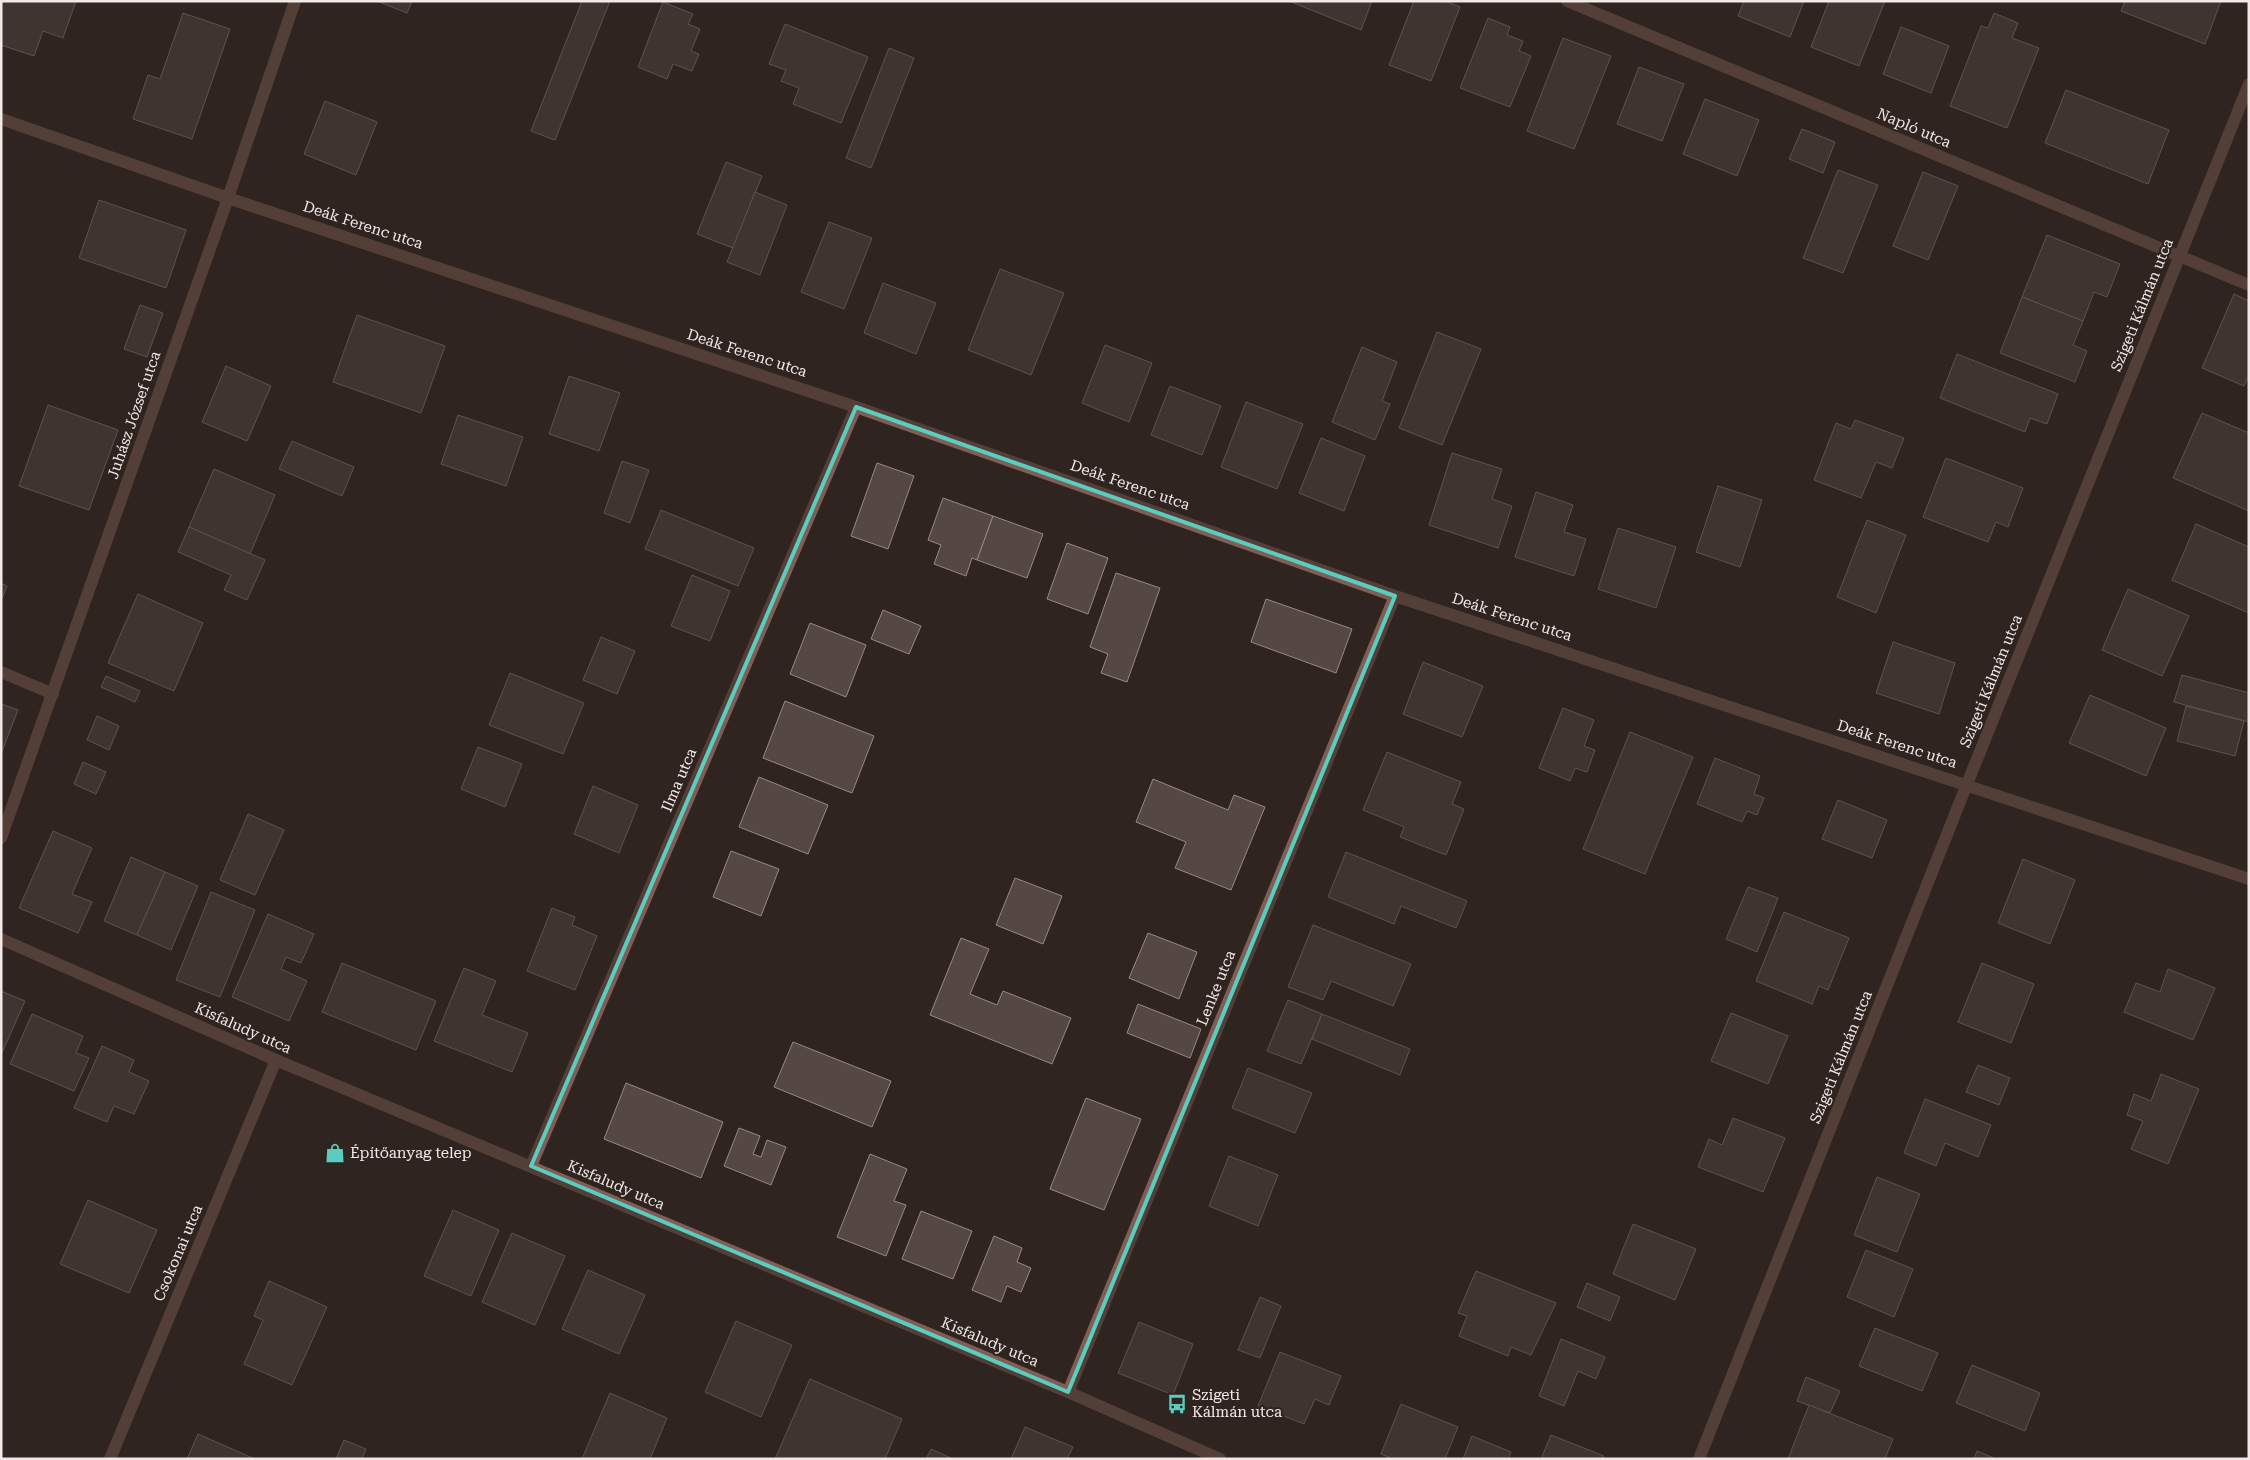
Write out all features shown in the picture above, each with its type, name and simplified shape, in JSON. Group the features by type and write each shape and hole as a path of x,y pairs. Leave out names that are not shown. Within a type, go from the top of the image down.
{"street":[{"name":"Juhász József utca","path":"1,838 228,198 295,1"},
{"name":"Napló utca","path":"1568,1 2249,285"},
{"name":"Szigeti Kálmán utca","path":"1699,1459 1967,784 2249,84"},
{"name":"Deák Ferenc utca","path":"1,119 228,198 856,407 1395,596 2249,879"},
{"name":"Ilma utca","path":"531,1166 856,407"},
{"name":"Lenke utca","path":"1068,1392 1395,596"},
{"path":"1,672 53,694"},
{"name":"Kisfaludy utca","path":"1,939 276,1060 1068,1392 1220,1459"},
{"name":"Csokonai utca","path":"110,1459 276,1060"}],"highlighted area":[{"path":"856,407 1395,596 1068,1392 531,1166"}],"building":[{"path":"1,1 76,1 63,38 43,31 34,56 1,45"},
{"path":"377,1 412,1 407,13"},
{"path":"582,1 610,1 555,140 531,131"},
{"path":"1289,1 1372,1 1361,30"},
{"path":"1414,1 1445,1 1460,7 1431,81 1389,65"},
{"path":"1744,1 1804,1 1790,37 1738,16"},
{"path":"1829,1 1885,1 1859,66 1811,47"},
{"path":"2125,1 2221,1 2205,44 2121,11"},
{"path":"663,2 693,14 688,24 700,29 691,51 699,54 692,71 673,64 667,79 638,67"},
{"path":"183,13 230,29 192,139 133,119 148,75 160,79"},
{"path":"1994,13 2018,23 2012,38 2039,48 2007,128 1950,106 1981,26 1988,28"},
{"path":"1488,18 1510,27 1507,35 1523,41 1519,51 1531,56 1510,107 1460,88"},
{"path":"785,24 868,57 841,123 793,104 799,88 781,81 786,70 769,64"},
{"path":"1901,27 1949,46 1931,93 1883,74"},
{"path":"1563,38 1611,56 1574,149 1527,131"},
{"path":"889,48 914,58 871,168 846,158"},
{"path":"1639,67 1684,84 1662,141 1617,124"},
{"path":"2066,90 2169,130 2148,184 2045,143"},
{"path":"1705,99 1759,120 1737,176 1683,154"},
{"path":"325,101 377,122 356,175 304,154"},
{"path":"1802,129 1835,142 1823,173 1789,159"},
{"path":"726,162 762,176 733,248 697,234"},
{"path":"1838,170 1878,185 1843,273 1803,258"},
{"path":"1923,172 1958,186 1928,260 1893,246"},
{"path":"755,192 787,205 760,275 727,262"},
{"path":"99,200 186,230 166,288 79,258"},
{"path":"829,222 872,238 844,309 801,292"},
{"path":"2047,235 2120,264 2107,297 2094,292 2083,321 2022,297"},
{"path":"1000,269 1064,293 1031,375 968,350"},
{"path":"883,283 936,303 916,354 864,333"},
{"path":"2234,294 2249,301 2249,375 2244,386 2202,368"},
{"path":"2022,297 2083,321 2073,345 2087,351 2075,382 2000,353"},
{"path":"140,305 163,313 147,357 124,349"},
{"path":"357,315 445,346 421,413 333,382"},
{"path":"1437,332 1481,349 1442,445 1399,428"},
{"path":"1105,345 1152,363 1129,422 1082,403"},
{"path":"1362,347 1397,362 1382,401 1390,404 1375,440 1332,422"},
{"path":"1957,354 2058,394 2047,424 2030,418 2025,432 1940,398"},
{"path":"226,366 271,386 247,441 202,422"},
{"path":"569,376 620,393 599,451 549,434"},
{"path":"1170,386 1221,406 1202,455 1151,435"},
{"path":"1246,402 1303,424 1277,489 1221,467"},
{"path":"48,405 118,430 89,510 19,486"},
{"path":"2202,413 2249,433 2249,511 2173,478"},
{"path":"458,415 523,437 506,486 441,464"},
{"path":"1855,420 1904,438 1892,468 1876,462 1861,498 1814,480 1836,423 1851,429"},
{"path":"1321,438 1365,456 1344,511 1299,493"},
{"path":"292,441 354,467 342,496 279,469"},
{"path":"1452,453 1502,469 1492,499 1512,506 1498,548 1429,525"},
{"path":"1946,458 2023,488 2008,527 1996,522 1988,542 1923,517"},
{"path":"622,461 649,470 630,523 604,513"},
{"path":"877,463 914,476 888,549 851,536"},
{"path":"214,469 275,495 250,554 189,527"},
{"path":"1718,486 1762,500 1740,567 1696,552"},
{"path":"1536,492 1573,505 1564,532 1586,539 1574,576 1515,557"},
{"path":"943,498 993,516 977,560 972,558 966,576 934,564 941,545 928,540"},
{"path":"661,510 754,548 738,586 645,549"},
{"path":"993,516 1043,534 1027,578 977,560"},
{"path":"1867,520 1906,535 1876,613 1837,597"},
{"path":"2196,524 2249,547 2249,613 2172,580"},
{"path":"189,527 265,560 247,600 224,590 231,575 178,552"},
{"path":"1618,528 1676,547 1656,608 1598,589"},
{"path":"1067,543 1108,558 1088,614 1047,599"},
{"path":"1116,573 1160,588 1127,682 1101,673 1108,654 1090,647"},
{"path":"692,575 730,591 710,641 671,626"},
{"path":"1,583 7,586 1,601"},
{"path":"2128,589 2189,616 2162,676 2102,650"},
{"path":"138,594 203,623 174,691 108,663"},
{"path":"1266,599 1352,629 1336,673 1251,642"},
{"path":"883,610 921,626 909,654 871,639"},
{"path":"810,623 866,645 846,697 790,674"},
{"path":"601,637 635,651 617,694 583,680"},
{"path":"1893,642 1955,663 1939,714 1876,693"},
{"path":"1423,662 1483,686 1462,737 1403,714"},
{"path":"510,673 584,703 563,754 489,725"},
{"path":"2182,675 2249,693 2249,722 2174,702"},
{"path":"106,676 140,691 135,702 101,687"},
{"path":"2090,695 2166,728 2146,776 2069,743"},
{"path":"785,701 874,736 852,793 763,758"},
{"path":"1,704 18,710 1,754"},
{"path":"2186,706 2244,721 2235,756 2177,741"},
{"path":"1563,708 1594,720 1584,746 1595,750 1587,772 1575,768 1570,781 1539,768"},
{"path":"97,716 119,726 109,750 87,740"},
{"path":"1630,732 1693,757 1645,874 1583,849"},
{"path":"478,747 522,764 505,807 461,789"},
{"path":"1387,752 1461,782 1452,804 1464,809 1446,855 1400,837 1404,827 1363,810"},
{"path":"1715,758 1760,776 1754,794 1764,798 1757,815 1747,811 1742,822 1697,804"},
{"path":"83,762 106,772 96,794 74,784"},
{"path":"759,777 828,805 808,854 739,827"},
{"path":"1153,779 1228,810 1234,795 1265,807 1231,890 1175,868 1186,842 1136,822"},
{"path":"593,786 638,805 619,853 574,834"},
{"path":"1838,800 1887,820 1872,858 1822,839"},
{"path":"248,814 284,830 255,895 220,880"},
{"path":"53,831 92,848 72,894 92,902 78,933 19,908"},
{"path":"731,851 779,869 761,916 713,897"},
{"path":"1346,852 1467,901 1456,928 1401,906 1394,924 1328,897"},
{"path":"131,857 165,872 137,935 104,921"},
{"path":"2023,859 2075,880 2050,944 1998,923"},
{"path":"165,872 198,886 171,950 137,935"},
{"path":"1015,878 1062,896 1043,944 996,925"},
{"path":"1748,887 1778,898 1757,952 1726,939"},
{"path":"211,892 255,910 220,997 176,980"},
{"path":"552,908 575,917 572,925 597,936 575,990 527,971"},
{"path":"1784,912 1849,938 1828,990 1819,986 1812,1004 1756,981"},
{"path":"268,914 314,934 301,963 286,957 281,969 307,981 289,1021 232,997"},
{"path":"1313,925 1411,964 1393,1006 1331,981 1323,1000 1288,987"},
{"path":"1148,933 1197,952 1179,999 1129,978"},
{"path":"961,938 989,949 970,994 997,1005 1003,991 1071,1018 1052,1064 930,1015"},
{"path":"342,963 436,1001 416,1050 322,1012"},
{"path":"1982,963 2034,984 2011,1043 1958,1022"},
{"path":"464,968 496,981 482,1015 528,1033 512,1072 434,1041"},
{"path":"2168,969 2215,988 2193,1040 2124,1012 2136,983 2160,992"},
{"path":"1,991 25,1001 1,1055"},
{"path":"1288,1000 1322,1014 1301,1064 1267,1051"},
{"path":"1138,1004 1201,1029 1190,1058 1127,1033"},
{"path":"1731,1013 1788,1036 1768,1084 1711,1061"},
{"path":"32,1014 83,1036 76,1053 89,1058 74,1091 10,1064"},
{"path":"1322,1014 1410,1049 1400,1075 1312,1039"},
{"path":"793,1042 891,1081 872,1127 774,1087"},
{"path":"102,1046 134,1060 129,1072 149,1081 134,1114 114,1106 107,1122 74,1108"},
{"path":"1978,1065 2010,1078 1999,1105 1966,1092"},
{"path":"1248,1068 1312,1093 1295,1133 1232,1108"},
{"path":"2161,1074 2199,1089 2168,1164 2131,1149 2143,1121 2127,1115 2134,1094 2151,1101"},
{"path":"626,1083 723,1122 701,1178 604,1139"},
{"path":"1086,1098 1141,1119 1104,1210 1050,1189"},
{"path":"1925,1099 1991,1125 1978,1157 1945,1143 1936,1166 1904,1153"},
{"path":"1733,1118 1785,1138 1763,1192 1698,1167 1709,1139 1722,1145"},
{"path":"739,1128 760,1136 753,1154 761,1157 767,1140 786,1147 771,1185 724,1166"},
{"path":"870,1154 907,1169 894,1201 906,1205 886,1256 837,1237"},
{"path":"1229,1156 1278,1175 1258,1226 1209,1206"},
{"path":"1877,1177 1920,1194 1897,1252 1854,1235"},
{"path":"88,1200 157,1230 129,1293 60,1264"},
{"path":"453,1210 499,1230 471,1296 424,1276"},
{"path":"921,1211 972,1231 953,1279 902,1259"},
{"path":"1633,1224 1696,1249 1675,1300 1613,1274"},
{"path":"512,1233 565,1256 535,1325 482,1302"},
{"path":"994,1236 1022,1248 1017,1262 1031,1268 1021,1292 1007,1286 1001,1302 972,1290"},
{"path":"1866,1250 1913,1269 1894,1317 1847,1297"},
{"path":"588,1270 645,1295 619,1354 562,1329"},
{"path":"1476,1271 1556,1303 1531,1355 1511,1347 1508,1356 1459,1336 1467,1316 1458,1313"},
{"path":"269,1281 327,1307 292,1385 244,1364 263,1320 254,1316"},
{"path":"1587,1283 1620,1297 1610,1321 1577,1307"},
{"path":"1260,1297 1281,1306 1260,1358 1238,1350"},
{"path":"736,1321 792,1345 761,1417 705,1392"},
{"path":"1139,1322 1193,1344 1173,1395 1118,1373"},
{"path":"1875,1328 1938,1353 1922,1391 1859,1366"},
{"path":"1561,1339 1605,1357 1596,1379 1578,1371 1564,1406 1539,1396"},
{"path":"1280,1352 1341,1376 1329,1405 1315,1399 1304,1424 1258,1406"},
{"path":"1972,1365 2040,1393 2025,1431 1956,1403"},
{"path":"1806,1377 1840,1391 1830,1413 1797,1401"},
{"path":"810,1379 902,1419 885,1459 775,1459"},
{"path":"610,1393 667,1418 650,1459 582,1459"},
{"path":"1401,1404 1458,1427 1445,1459 1393,1459 1381,1454"},
{"path":"1809,1405 1893,1439 1885,1459 1788,1459"},
{"path":"1025,1427 1073,1447 1067,1459 1011,1459"},
{"path":"198,1434 255,1459 187,1459"},
{"path":"1551,1435 1604,1456 1603,1459 1541,1459"},
{"path":"1472,1436 1511,1452 1508,1459 1463,1459"},
{"path":"344,1440 366,1449 362,1459 336,1459"},
{"path":"931,1449 953,1459 926,1459"},
{"path":"1977,1451 1996,1459 1974,1459"}],"place":[{"name":"Építőanyag telep","path":"335,1153"},
{"name":"Szigeti Kálmán utca","path":"1177,1404"}]}
